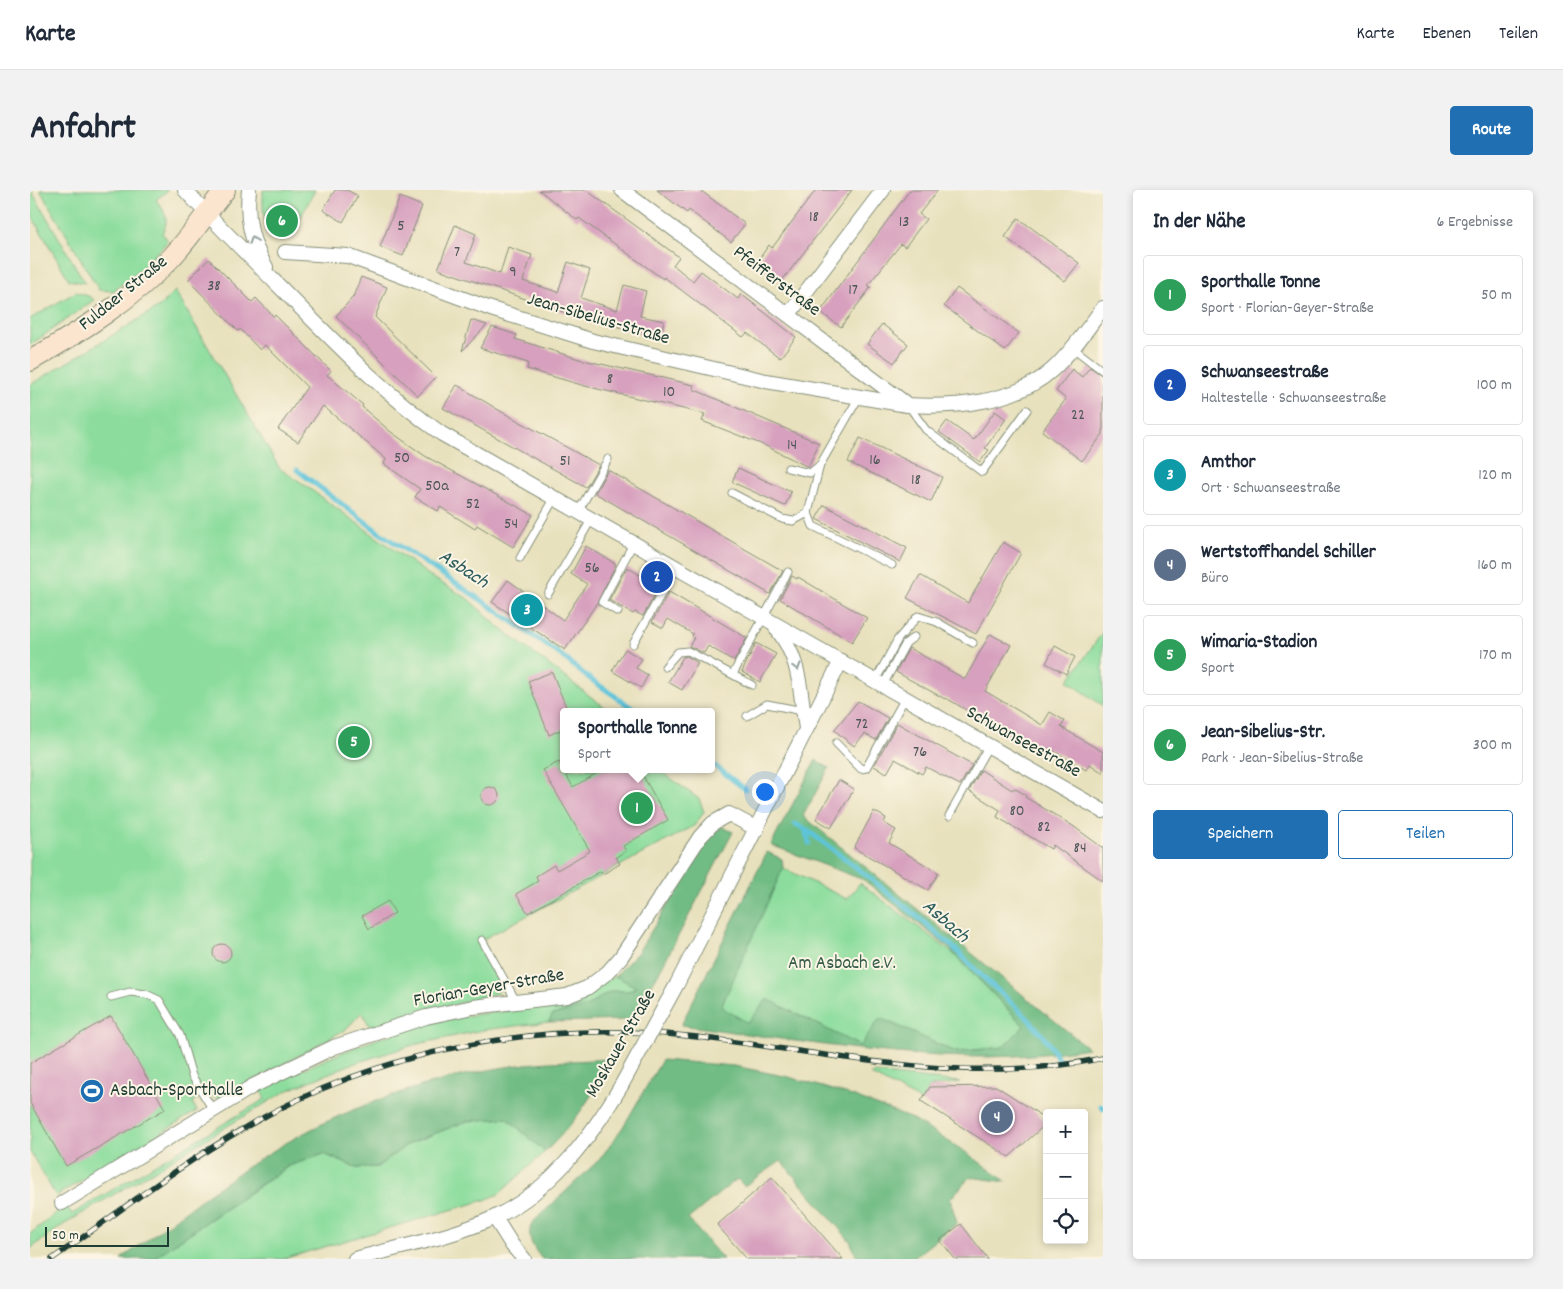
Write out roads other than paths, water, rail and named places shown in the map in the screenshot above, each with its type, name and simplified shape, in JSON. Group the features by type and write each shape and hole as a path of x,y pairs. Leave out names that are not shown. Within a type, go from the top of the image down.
{"street":[{"name":"Schwanseestraße","path":"185,190 309,318 409,412 442,434 768,622 841,661 1103,811"},
{"name":"Fuldaer Straße","path":"30,361 108,312 171,259 225,190"},
{"name":"Schwanseestraße","path":"249,190 247,207 250,234 257,252 275,283"},
{"name":"Pfeifferstraße","path":"622,190 789,314 907,405"},
{"path":"789,314 883,190"},
{"name":"Jean-Sibelius-Straße","path":"284,252 348,256 491,309 593,341 712,370 907,405 938,407 990,399 1031,384 1052,371 1073,348 1103,308"},
{"path":"768,622 785,639 798,668 806,728"},
{"name":"Moskauer Straße","path":"355,1259 470,1228 495,1218 526,1200 584,1142 620,1086 677,984 758,830 806,728 841,661"},
{"name":"Florian-Geyer-Straße","path":"62,1203 254,1086 334,1047 426,1017 516,1001 567,996 587,988 608,972 621,957 700,837 712,822 729,814 758,830"},
{"path":"495,1218 512,1245 524,1259"}],"lane":[{"path":"1073,348 1103,371"},
{"path":"859,396 820,464 808,513 813,526 892,565"},
{"path":"907,405 926,430 982,472 1027,410"},
{"path":"578,512 608,459"},
{"path":"788,468 810,473 820,464"},
{"path":"732,494 782,519 793,521 808,513"},
{"path":"520,558 554,498"},
{"path":"548,594 591,520"},
{"path":"618,612 602,602 634,544"},
{"path":"633,644 676,568"},
{"path":"733,674 768,622 788,572"},
{"path":"879,683 898,639 918,616 937,622 973,643"},
{"path":"879,683 906,643 914,637"},
{"path":"664,667 678,652 688,651 752,685"},
{"path":"836,743 861,769 866,768 905,698"},
{"path":"747,716 767,704 803,711"},
{"path":"949,816 989,745"},
{"path":"482,940 516,1001"},
{"path":"111,997 130,992 146,994 159,1000 180,1035 192,1076 213,1110"}],"waterway":[{"name":"Asbach","path":"297,470 380,533 490,606 632,708"},
{"name":"Asbach","path":"715,766 745,789"},
{"name":"Asbach","path":"795,824 804,828 859,869 952,946 1026,1016 1044,1037 1059,1060"},
{"path":"805,829 809,843"}],"railway":[{"path":"52,1259 196,1158 246,1127 297,1100 349,1078 404,1060 459,1047 516,1037 630,1032 687,1036 895,1064 947,1068 999,1069 1051,1066 1103,1058"}],"place":[{"name":"Jean-Sibelius-Str.","path":"282,221"},
{"name":"Schwanseestraße","path":"657,577"},
{"name":"Amthor","path":"527,610"},
{"name":"Wimaria-Stadion","path":"354,742"},
{"name":"Sporthalle Tonne","path":"637,808"},
{"name":"Asbach-Sporthalle","path":"92,1091"},
{"name":"Wertstoffhandel Schiller","path":"997,1117"}],"park label":[{"name":"Am Asbach e.V.","path":"842,964"}]}
